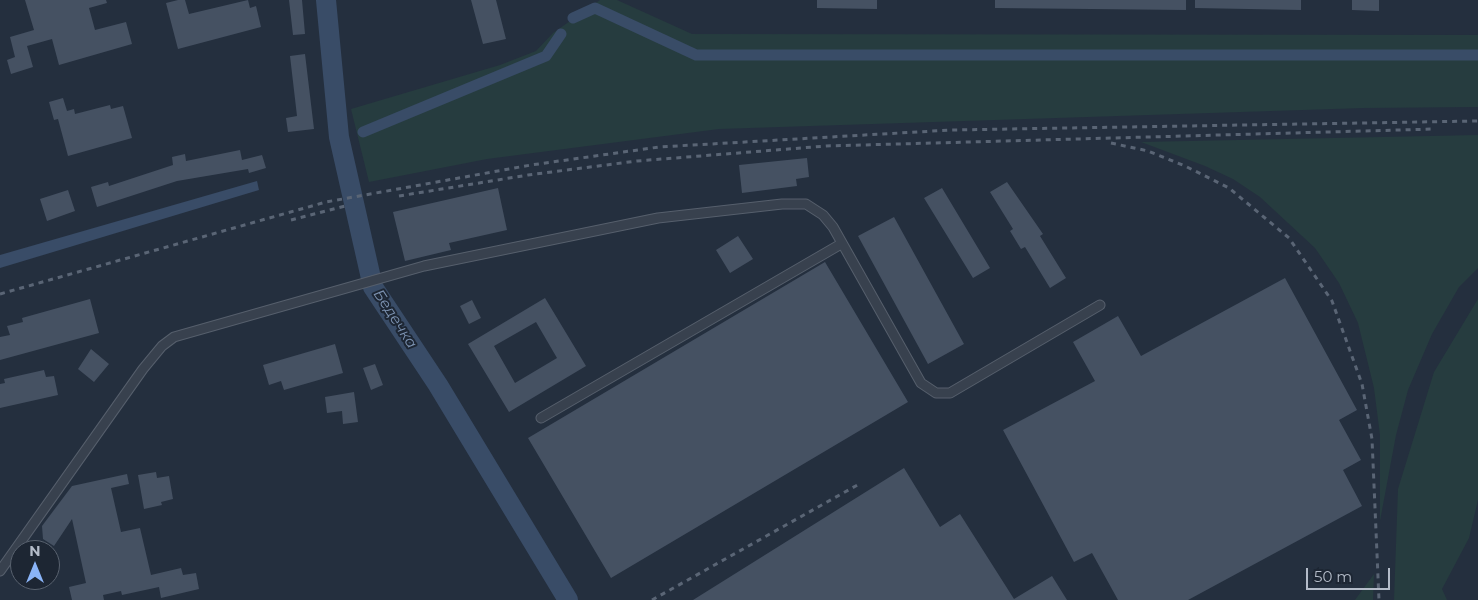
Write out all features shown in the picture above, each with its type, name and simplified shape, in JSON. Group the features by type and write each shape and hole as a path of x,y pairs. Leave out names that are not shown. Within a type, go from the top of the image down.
{"street":[{"path":"0,572 143,369 162,346 174,336 444,262 658,218 782,204 806,204 823,215 833,227 921,383 936,392 950,393 1100,306"},
{"path":"542,418 841,244"}],"green space":[{"path":"600,0 617,0 692,34 1478,35 1478,107 1364,108 719,129 487,159 369,182 351,109 500,65 536,51 553,33"},
{"path":"1478,135 1478,268 1459,287 1432,334 1408,390 1396,435 1380,521 1380,435 1374,388 1358,323 1339,283 1315,248 1260,197 1233,179 1205,166 1141,142"},
{"path":"1478,299 1478,500 1469,538 1442,589 1447,600 1394,600 1398,489 1434,372"},
{"path":"1374,574 1373,600 1355,600"}],"water":[{"path":"257,181 259,190 0,268 0,255"}],"building":[{"path":"25,0 106,0 107,3 89,8 95,30 126,22 132,44 59,65 52,39 27,46 33,67 11,74 7,60 15,57 10,37 34,30"},
{"path":"185,0 189,14 248,0 250,8 256,6 261,27 178,49 166,3"},
{"path":"289,0 302,0 305,34 293,35"},
{"path":"471,0 496,0 506,39 483,44"},
{"path":"817,0 877,0 877,9 817,8"},
{"path":"995,0 1186,0 1186,10 995,8"},
{"path":"1195,0 1301,0 1301,10 1195,8"},
{"path":"1352,0 1379,0 1379,11 1352,10"},
{"path":"305,54 314,129 288,132 286,118 297,116 290,56"},
{"path":"63,98 67,111 74,109 75,114 110,105 111,109 123,106 132,138 68,156 58,119 54,120 49,102"},
{"path":"240,150 242,160 262,155 266,168 249,173 248,169 177,181 97,207 91,187 108,182 109,186 173,165 172,157 185,154 186,161"},
{"path":"807,158 809,177 796,179 797,186 742,193 739,165"},
{"path":"1007,182 1043,234 1040,236 1066,278 1050,288 1025,247 1021,249 1010,231 1013,229 990,192"},
{"path":"498,188 507,230 449,243 451,250 405,261 393,212"},
{"path":"942,188 990,268 973,278 924,198"},
{"path":"68,190 75,211 47,221 40,199"},
{"path":"894,217 964,344 928,364 858,236"},
{"path":"738,236 753,259 730,273 716,250"},
{"path":"825,262 908,402 611,578 528,438"},
{"path":"1285,278 1357,410 1339,420 1361,460 1343,470 1362,506 1188,600 1118,600 1092,553 1074,562 1003,430 1095,381 1073,342 1118,316 1141,356"},
{"path":"545,298 586,366 509,412 468,344","holes":["536,322 557,358 515,383 494,346"]},
{"path":"90,299 99,333 0,360 0,337 10,335 7,326 23,322 22,318"},
{"path":"472,300 481,318 469,324 460,306"},
{"path":"335,344 343,373 284,390 281,381 269,385 263,365"},
{"path":"91,349 109,364 94,382 78,369"},
{"path":"375,364 383,385 371,390 363,368"},
{"path":"44,370 46,377 54,376 58,395 0,408 0,384 5,383 4,379"},
{"path":"354,392 358,422 343,424 342,411 327,413 325,397"},
{"path":"904,468 940,527 960,514 1014,599 1052,576 1067,600 693,600"},
{"path":"156,472 157,478 169,476 173,499 161,502 162,505 144,509 138,475"},
{"path":"127,474 129,484 111,488 121,532 140,528 151,575 181,568 183,575 196,573 199,589 161,598 159,587 122,595 121,591 103,595 104,600 72,600 69,587 86,583 72,519 58,540 43,539 42,526 72,486"}],"waterway":[{"name":"Бедечка","path":"326,0 339,137 373,287 438,385 568,600"},
{"path":"573,18 595,8 696,55 1478,55"},
{"path":"363,132 546,56 561,34"}],"railway":[{"path":"0,294 326,202 531,165 659,147 951,130 1478,121"},
{"path":"399,196 528,175 637,161 826,146 1435,129"},
{"path":"1111,143 1148,151 1185,166 1229,188 1289,238 1332,301 1362,384 1372,439 1379,600"},
{"path":"291,220 345,206"},
{"path":"652,600 861,483"}]}
